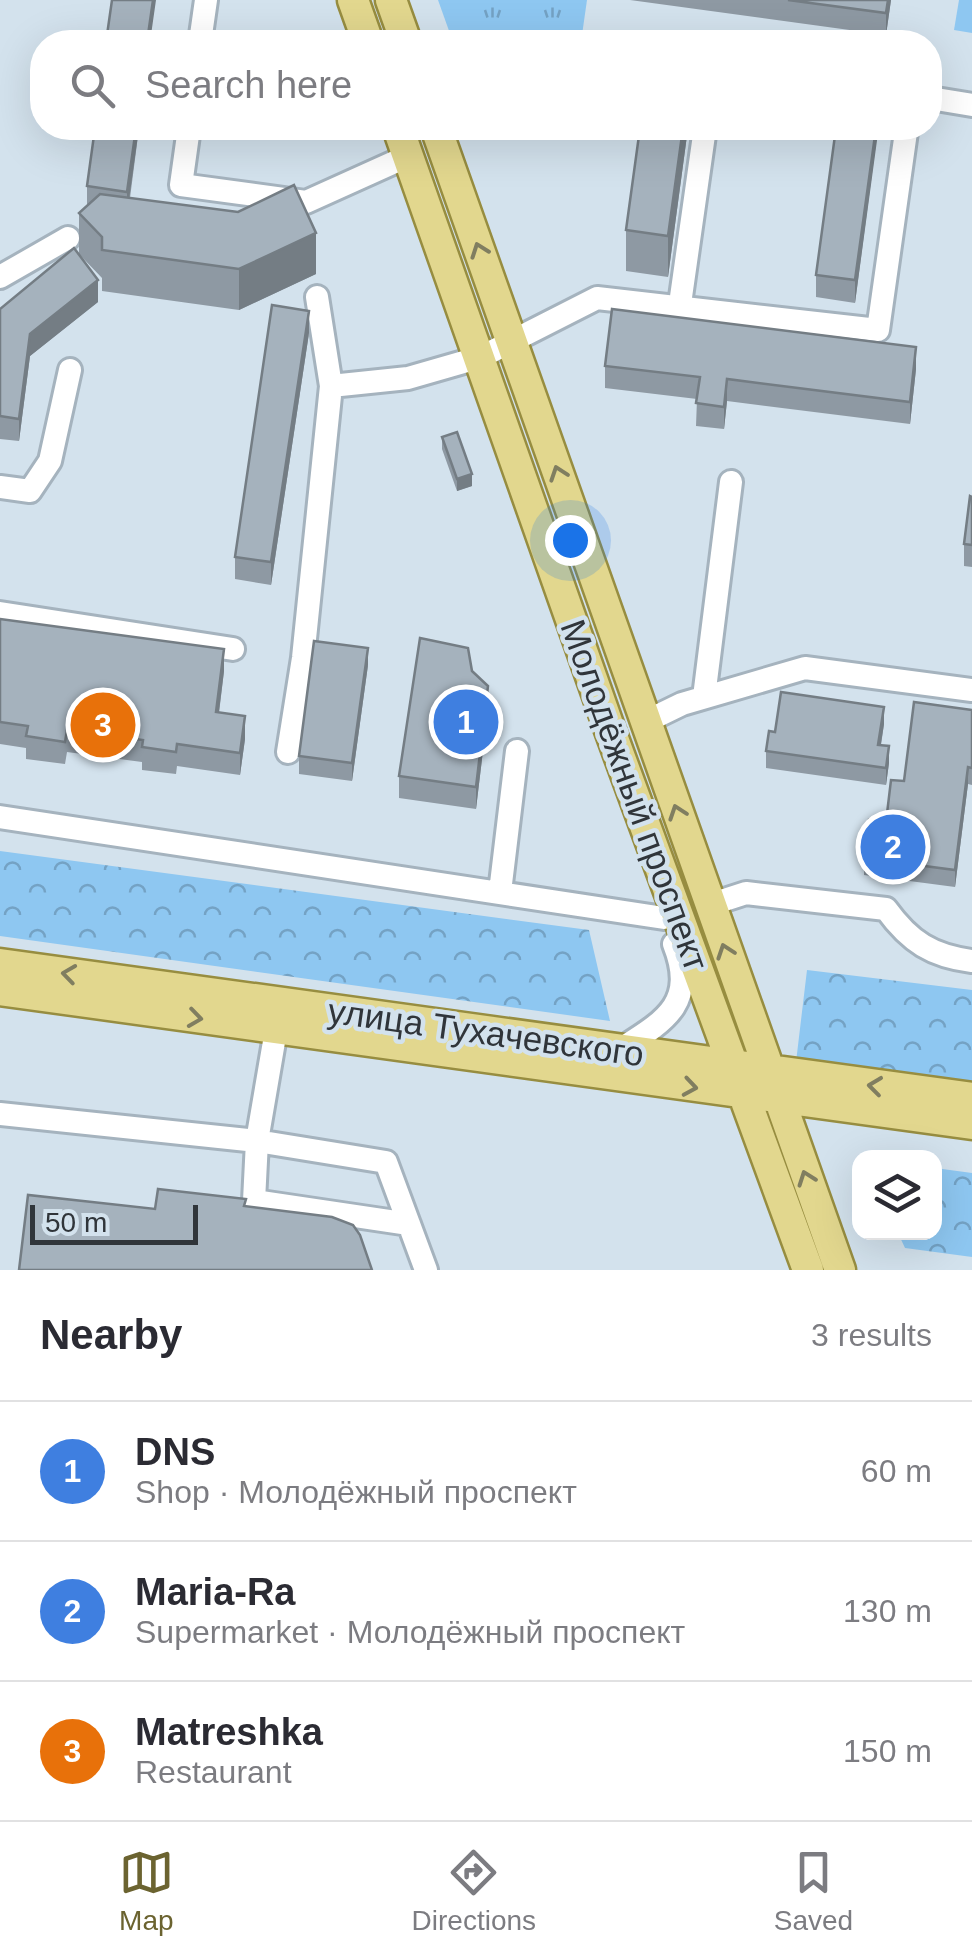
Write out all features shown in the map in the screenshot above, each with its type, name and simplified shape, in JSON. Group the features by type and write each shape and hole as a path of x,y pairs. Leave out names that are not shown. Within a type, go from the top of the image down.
{"main road":[{"path":"353,0 364,30"},
{"path":"391,0 402,30"},
{"name":"Молодёжный проспект","path":"440,140 840,1270"},
{"name":"Молодёжный проспект","path":"403,142 667,903 808,1270"},
{"name":"улица Тухачевского","path":"0,964 616,1052 736,1081"},
{"name":"улица Тухачевского","path":"0,990 276,1030 774,1086 972,1124"},
{"name":"улица Тухачевского","path":"774,1086 972,1098"}],"lane":[{"path":"202,30 206,0"},
{"path":"942,100 972,105"},
{"path":"188,140 182,185 306,202 403,142"},
{"path":"680,304 703,140"},
{"path":"331,386 408,378 480,357 597,298 680,304 878,330 905,140"},
{"path":"0,277 68,238"},
{"path":"288,752 303,658 331,386 317,296"},
{"path":"0,486 30,491 50,461 70,370"},
{"path":"704,697 731,482"},
{"path":"0,613 232,648"},
{"path":"645,722 704,697 805,668 972,690"},
{"path":"500,892 518,752"},
{"path":"0,817 500,892 667,903 683,966 683,994 660,1024 616,1052"},
{"path":"709,904 746,893 886,909 906,936 940,957 972,962"},
{"path":"276,1030 258,1142 254,1201 410,1224"},
{"path":"0,1114 258,1142 386,1162 426,1270"}],"green space":[{"path":"438,0 587,0 583,30 449,30"},
{"path":"959,0 972,0 972,33 954,30"},
{"path":"0,851 589,930 610,1021 0,936"},
{"path":"807,970 972,990 972,1084 796,1062"},
{"path":"942,1169 972,1173 972,1257 905,1248 901,1240 942,1240"}],"building":[{"path":"112,0 153,0 149,30 108,30"},
{"path":"788,0 888,0 886,13"},
{"path":"93,140 134,140 127,192 87,186"},
{"path":"638,140 681,140 668,236 626,230"},
{"path":"834,140 874,140 855,280 816,275"},
{"path":"294,185 316,233 239,269 102,250 102,237 79,213 100,194 238,212"},
{"path":"74,248 98,280 30,334 19,419 0,416 0,309"},
{"path":"272,305 309,311 271,562 235,557"},
{"path":"612,309 916,347 910,402 727,379 724,407 696,403 700,377 605,366"},
{"path":"457,432 472,474 457,479 442,437"},
{"path":"972,497 972,545 964,544"},
{"path":"0,619 224,649 216,712 245,716 240,753 177,744 176,752 142,747 143,740 67,730 65,742 26,736 28,726 0,722"},
{"path":"420,638 468,648 472,671 488,686 476,787 399,776"},
{"path":"314,641 368,648 352,763 299,756"},
{"path":"781,692 884,707 878,745 889,746 886,768 766,751 769,731 775,732"},
{"path":"914,702 972,710 972,768 968,767 955,870 864,858 869,820 886,822 891,780 904,781"},
{"path":"158,1189 246,1199 244,1206 332,1217 353,1225 372,1270 19,1270 28,1195 155,1209"}],"place":[{"name":"DNS","path":"466,722"},
{"name":"Matreshka","path":"103,725"},
{"name":"Maria-Ra","path":"893,847"}]}
